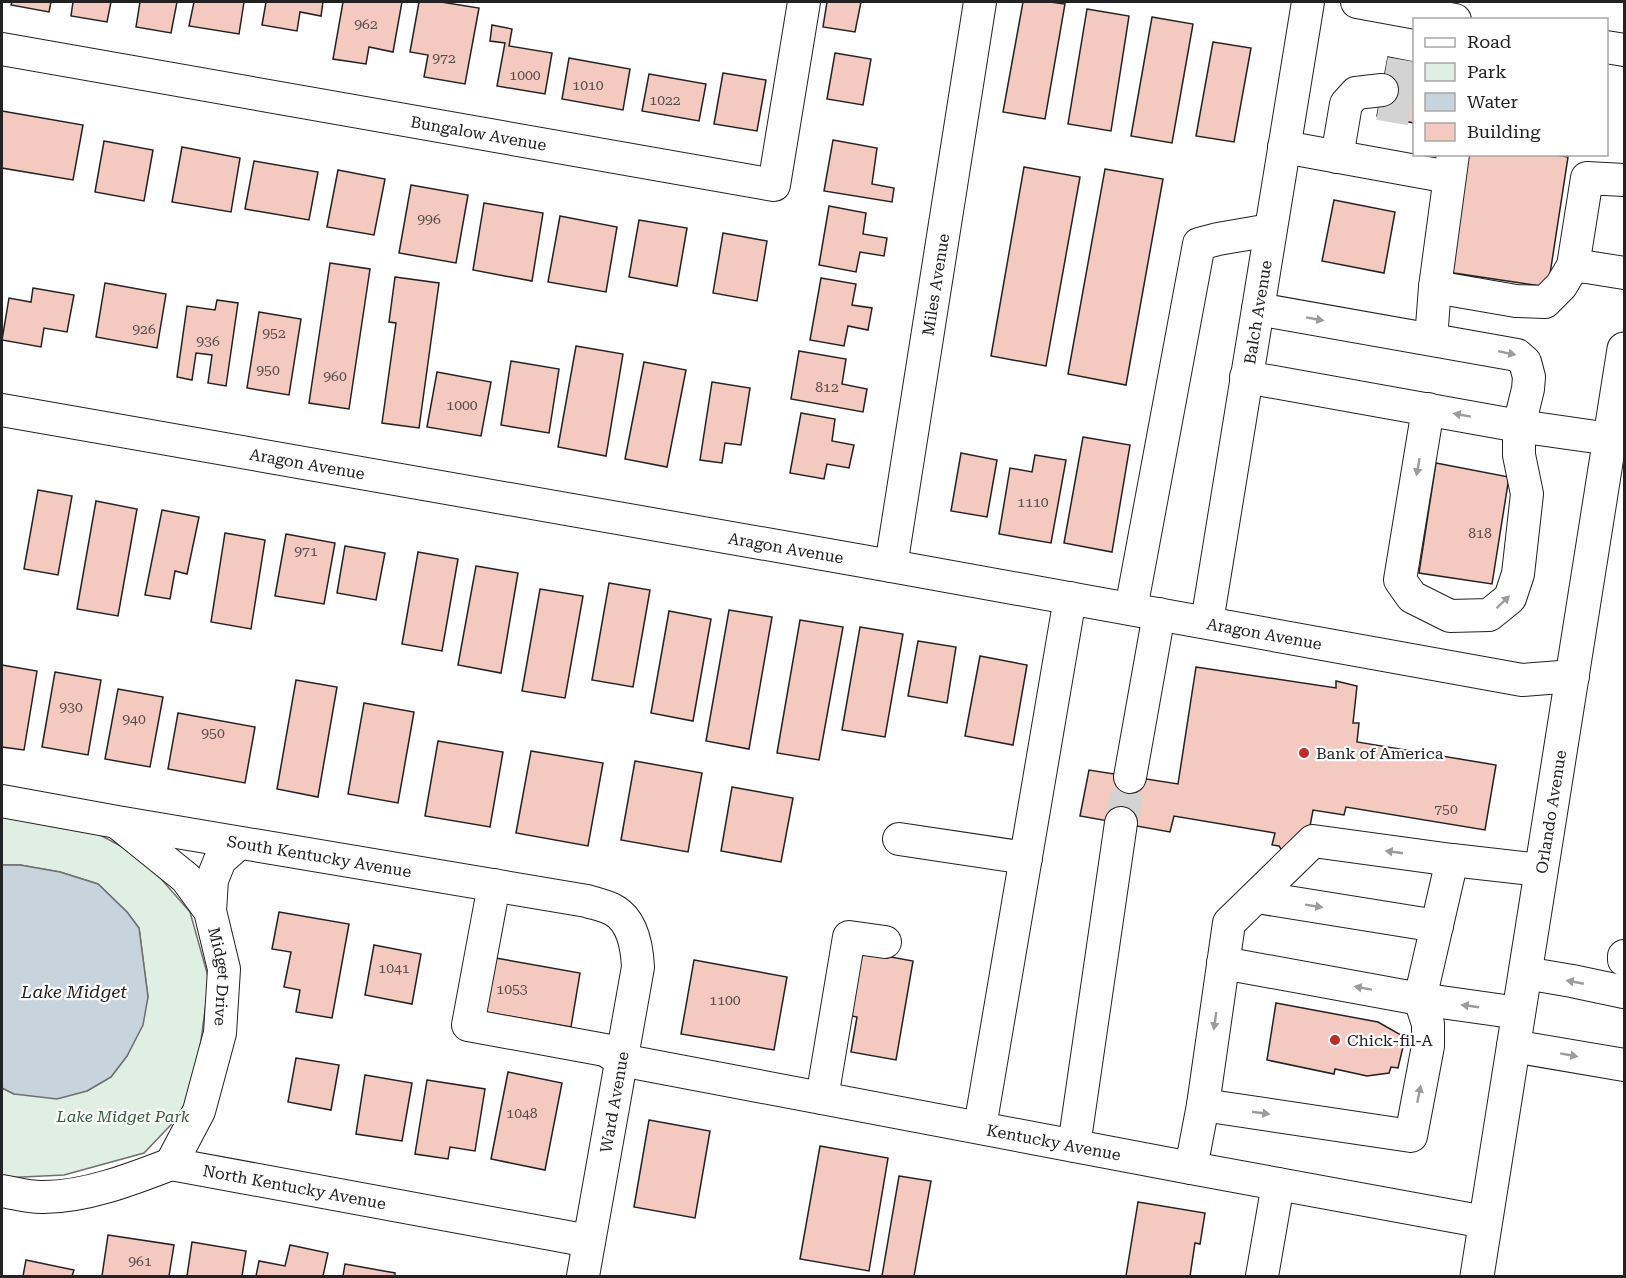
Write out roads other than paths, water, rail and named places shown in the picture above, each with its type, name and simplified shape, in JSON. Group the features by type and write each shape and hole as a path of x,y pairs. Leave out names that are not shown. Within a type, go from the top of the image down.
{"main road":[{"name":"Orlando Avenue","path":"1477,1276 1624,350"}],"street":[{"name":"Bungalow Avenue","path":"2,49 774,185 804,2"},
{"name":"Miles Avenue","path":"891,566 980,2"},
{"name":"Balch Avenue","path":"1206,622 1308,2"},
{"path":"1357,2 1444,18"},
{"path":"1608,47 1624,51"},
{"path":"1337,157 1346,104 1375,90"},
{"path":"1284,147 1337,157 1451,166 1435,287 1431,339"},
{"path":"1435,287 1516,301 1545,302 1562,286 1573,266 1586,166 1624,180"},
{"path":"1131,768 1145,611 1199,244 1270,230"},
{"path":"1573,266 1624,273"},
{"path":"1258,309 1517,355 1525,362 1529,377 1519,426 1519,455 1527,494 1518,574 1510,598 1489,615 1450,616 1412,597 1400,580 1428,409"},
{"path":"1246,377 1519,426 1610,439"},
{"name":"Aragon Avenue","path":"2,410 1145,611 1522,680 1573,676"},
{"path":"980,1127 1070,598"},
{"path":"1442,665 1450,616"},
{"name":"South Kentucky Avenue","path":"2,801 588,901 616,911 630,928"},
{"name":"Midget Drive","path":"117,822 186,878 210,911 224,969 220,1033 199,1111 171,1164"},
{"path":"1074,1146 1121,823"},
{"path":"899,839 1026,858"},
{"path":"1191,1168 1203,1105 1229,924 1313,842 1541,870"},
{"path":"210,911 213,880 220,860 239,843"},
{"path":"1203,1105 1411,1136 1428,1046 1428,1024 1420,999 1452,860"},
{"name":"Kentucky Avenue","path":"494,885 468,1025 605,1050 621,1060 1485,1222"},
{"path":"1257,897 1437,926"},
{"name":"Ward Avenue","path":"583,1276 638,967 637,948 630,928"},
{"path":"822,1098 849,937 885,942"},
{"path":"1223,963 1420,999 1519,1013"},
{"path":"1525,973 1624,992"},
{"path":"1513,1046 1624,1065"},
{"path":"2,1191 42,1197 78,1193 132,1179 171,1164"},
{"name":"North Kentucky Avenue","path":"171,1164 590,1241"},
{"path":"1275,1272 1278,1184"}],"water":[{"name":"Lake Midget","path":"2,865 20,865 60,872 98,884 127,912 139,928 148,997 143,1025 127,1056 111,1077 87,1091 57,1099 14,1094 2,1088"}],"tunnel":[{"path":"1385,73 1413,78"},
{"path":"1379,104 1413,110"},
{"path":"1121,823 1130,777"}],"place":[{"name":"Bank of America","path":"1304,753"},
{"name":"Chick-fil-A","path":"1335,1040"}],"park label":[{"name":"Lake Midget Park","path":"123,1116"}]}
